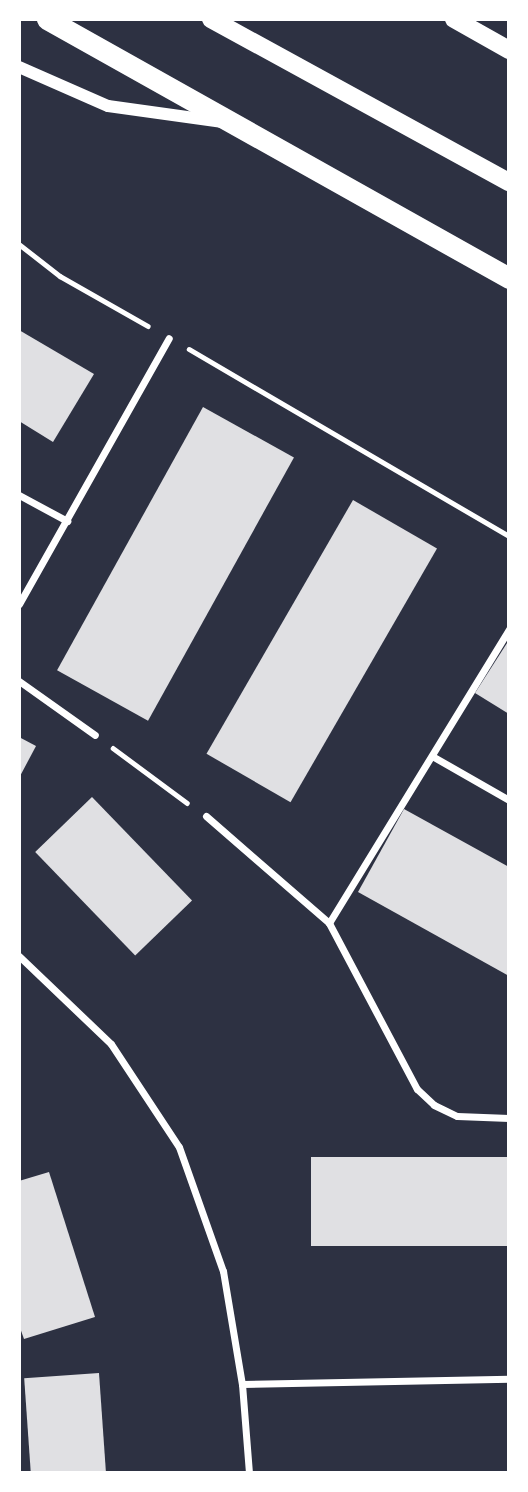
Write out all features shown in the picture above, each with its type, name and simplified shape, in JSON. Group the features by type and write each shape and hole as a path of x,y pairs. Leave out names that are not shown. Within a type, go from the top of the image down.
{"highway":[{"path":"47,19 509,278"}],"main road":[{"path":"211,19 509,182"},
{"path":"454,19 509,50"}],"street":[{"path":"19,67 108,106 156,116 231,123"},
{"path":"19,604 169,338"},
{"path":"19,495 67,521"},
{"path":"329,923 509,629"},
{"path":"19,681 95,735"},
{"path":"432,756 509,800"},
{"path":"206,816 329,923 417,1089 434,1105 457,1116 509,1118"},
{"path":"19,956 111,1044 179,1147 223,1271 242,1384 249,1473"},
{"path":"242,1384 509,1379"}],"path":[{"path":"19,244 60,276 509,536"},
{"path":"95,735 206,816"}],"building":[{"path":"19,330 94,374 53,442 19,421"},
{"path":"203,407 294,457 148,721 57,670"},
{"path":"353,500 437,548 291,802 207,754"},
{"path":"509,640 509,714 475,693"},
{"path":"19,737 36,746 19,778"},
{"path":"92,797 192,901 135,955 35,852"},
{"path":"404,809 509,867 509,976 358,892"},
{"path":"311,1157 509,1157 509,1246 311,1246"},
{"path":"49,1172 95,1317 24,1339 19,1325 19,1181"},
{"path":"99,1373 106,1473 31,1473 24,1378"}]}
